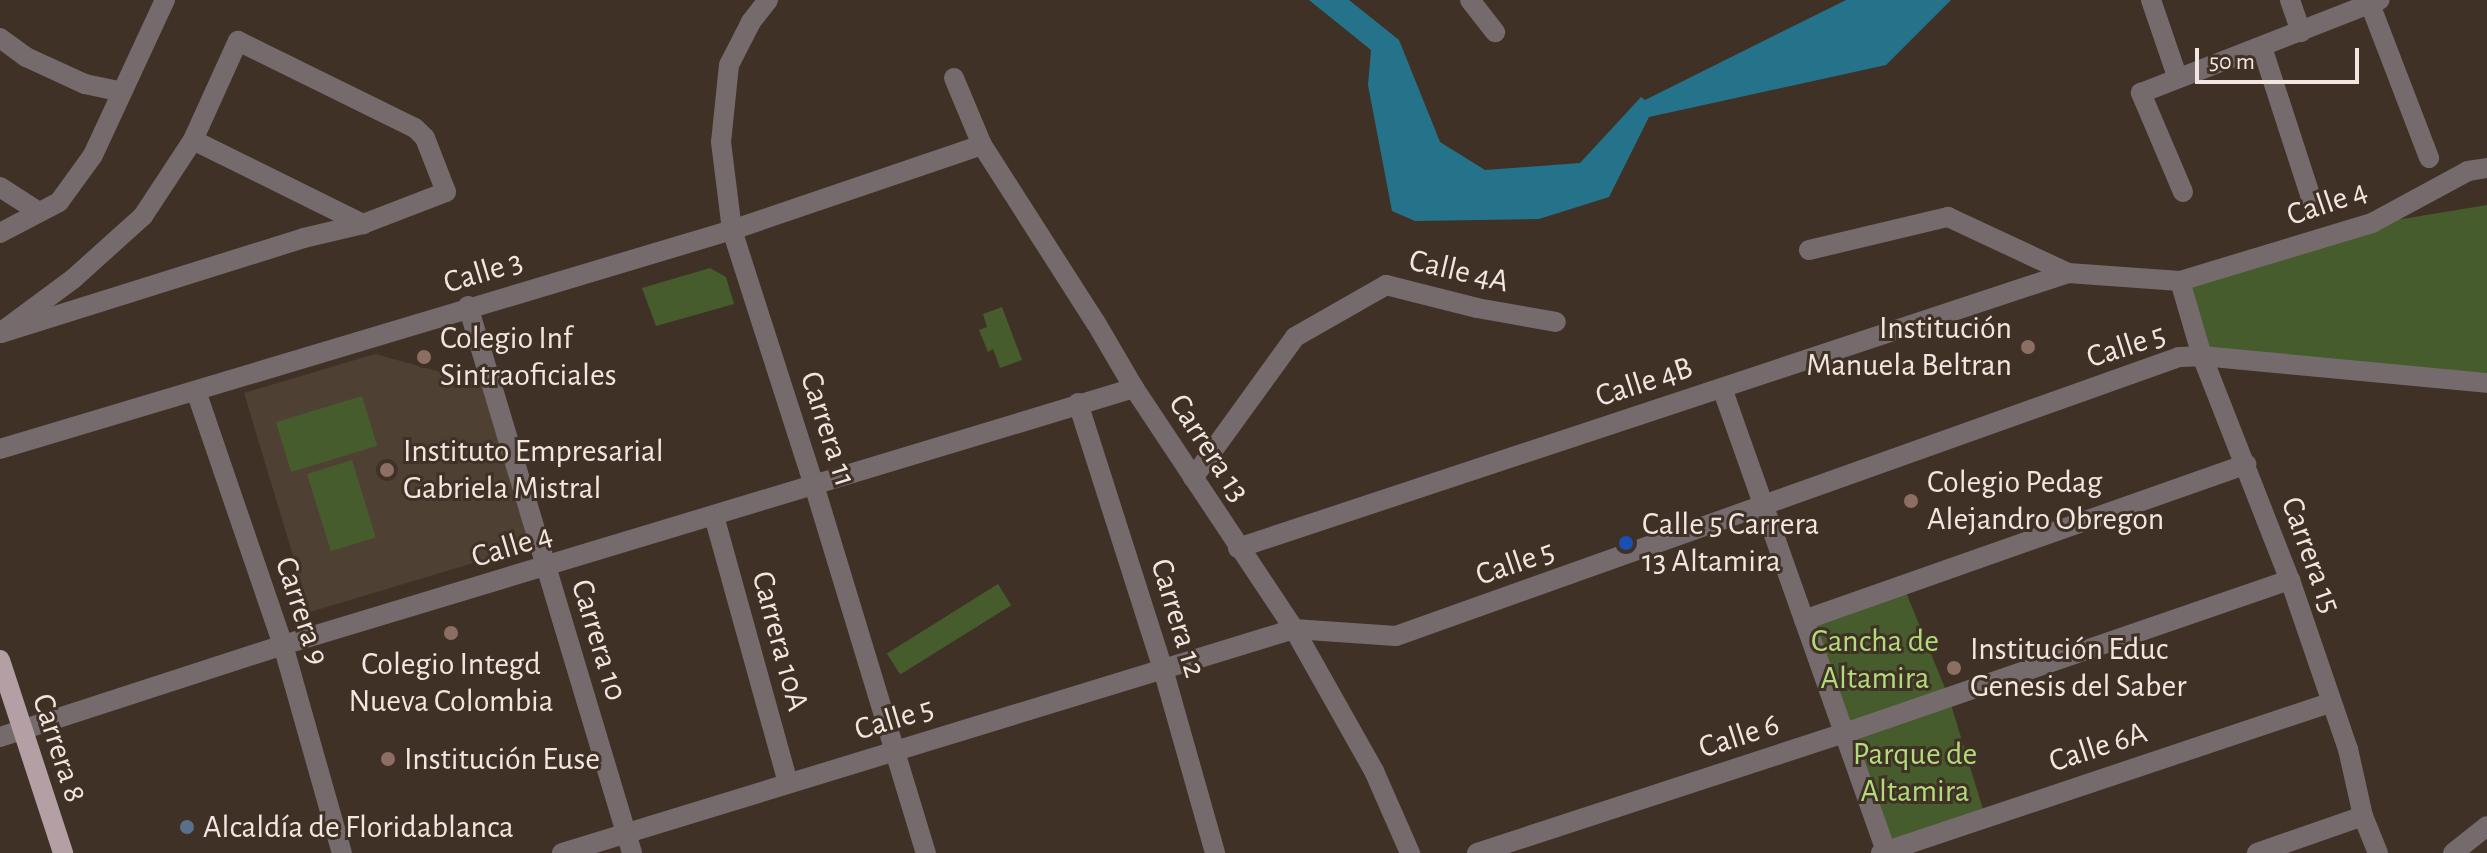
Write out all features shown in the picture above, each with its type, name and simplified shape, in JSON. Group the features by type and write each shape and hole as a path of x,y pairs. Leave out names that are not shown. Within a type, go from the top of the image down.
{"main road":[{"name":"Carrera 8","path":"0,660 63,853"}],"street":[{"path":"0,233 59,202 93,155 165,0"},
{"name":"Carrera 11","path":"768,0 751,22 729,65 721,142 732,230 814,485 926,853"},
{"path":"1470,0 1495,32"},
{"path":"2151,0 2177,76"},
{"path":"2290,0 2301,32"},
{"path":"2183,192 2141,93 2177,76 2262,47 2375,2 2429,158"},
{"path":"0,38 26,57 73,79 122,92"},
{"path":"238,41 415,128 425,138 446,192 363,224 304,238 0,333 73,279 143,216 193,140 238,41"},
{"path":"2262,47 2313,204"},
{"name":"Carrera 13","path":"954,78 982,145 1134,388 1294,629 1374,771 1410,853"},
{"path":"193,140 363,224"},
{"name":"Calle 3","path":"0,449 468,306 732,230 982,145"},
{"name":"Calle 4","path":"2180,281 2372,223 2468,171 2487,168"},
{"path":"0,187 39,212"},
{"path":"1809,250 1948,217 2068,273 2180,281"},
{"name":"Calle 4B","path":"1238,548 2068,273"},
{"name":"Carrera 15","path":"2180,281 2202,356 2290,580 2348,749 2363,816 2378,853"},
{"name":"Calle 4A","path":"1193,478 1295,337 1386,285 1477,308 1556,322"},
{"name":"Carrera 10","path":"468,306 632,853"},
{"name":"Calle 5","path":"562,853 1294,629 1396,636 2179,357 2202,356 2487,383"},
{"name":"Calle 4","path":"0,737 283,645 1134,388"},
{"path":"1722,388 1885,852"},
{"name":"Carrera 9","path":"196,391 283,645 342,853"},
{"name":"Carrera 12","path":"1078,403 1163,669 1215,853"},
{"path":"1804,620 2246,464"},
{"name":"Carrera 10A","path":"714,516 788,783"},
{"name":"Calle 6","path":"1477,853 1842,734 2290,580"},
{"name":"Calle 6A","path":"1885,852 2330,703"},
{"path":"2257,853 2363,816"},
{"path":"2453,853 2487,826"}],"shaded area":[{"name":"Instituto Empresarial Gabriela Mistral","path":"375,354 481,383 530,546 310,612 244,393"}],"green space":[{"path":"2487,205 2487,373 2208,352 2182,282 2372,224"},
{"path":"710,268 726,277 734,304 656,326 642,288"},
{"path":"1002,307 1022,360 1000,368 993,349 988,352 979,330 987,327 983,314"},
{"path":"362,396 377,446 291,472 276,422"},
{"path":"352,460 376,537 331,551 307,474"},
{"path":"998,584 1011,605 900,675 887,653"},
{"path":"1903,585 1949,698 1985,816 1886,851 1804,620"}],"water":[{"path":"1309,0 1349,0 1399,40 1440,142 1485,170 1580,163 1641,97 1645,100 1846,0 1951,0 1886,65 1649,117 1609,197 1539,219 1415,221 1392,211 1368,85 1371,50"}],"place":[{"name":"Institución Manuela Beltran","path":"2028,347"},
{"name":"Colegio Inf Sintraoficiales","path":"424,357"},
{"name":"Instituto Empresarial Gabriela Mistral","path":"387,470"},
{"name":"Colegio Pedag Alejandro Obregon","path":"1911,501"},
{"name":"Calle 5 Carrera 13 Altamira","path":"1626,543"},
{"name":"Colegio Integd Nueva Colombia","path":"451,633"},
{"name":"Institución Educ Genesis del Saber","path":"1954,668"},
{"name":"Institución Euse","path":"388,759"},
{"name":"Alcaldía de Floridablanca","path":"187,827"}],"park label":[{"name":"Cancha de Altamira","path":"1875,660"},
{"name":"Parque de Altamira","path":"1915,774"}]}
